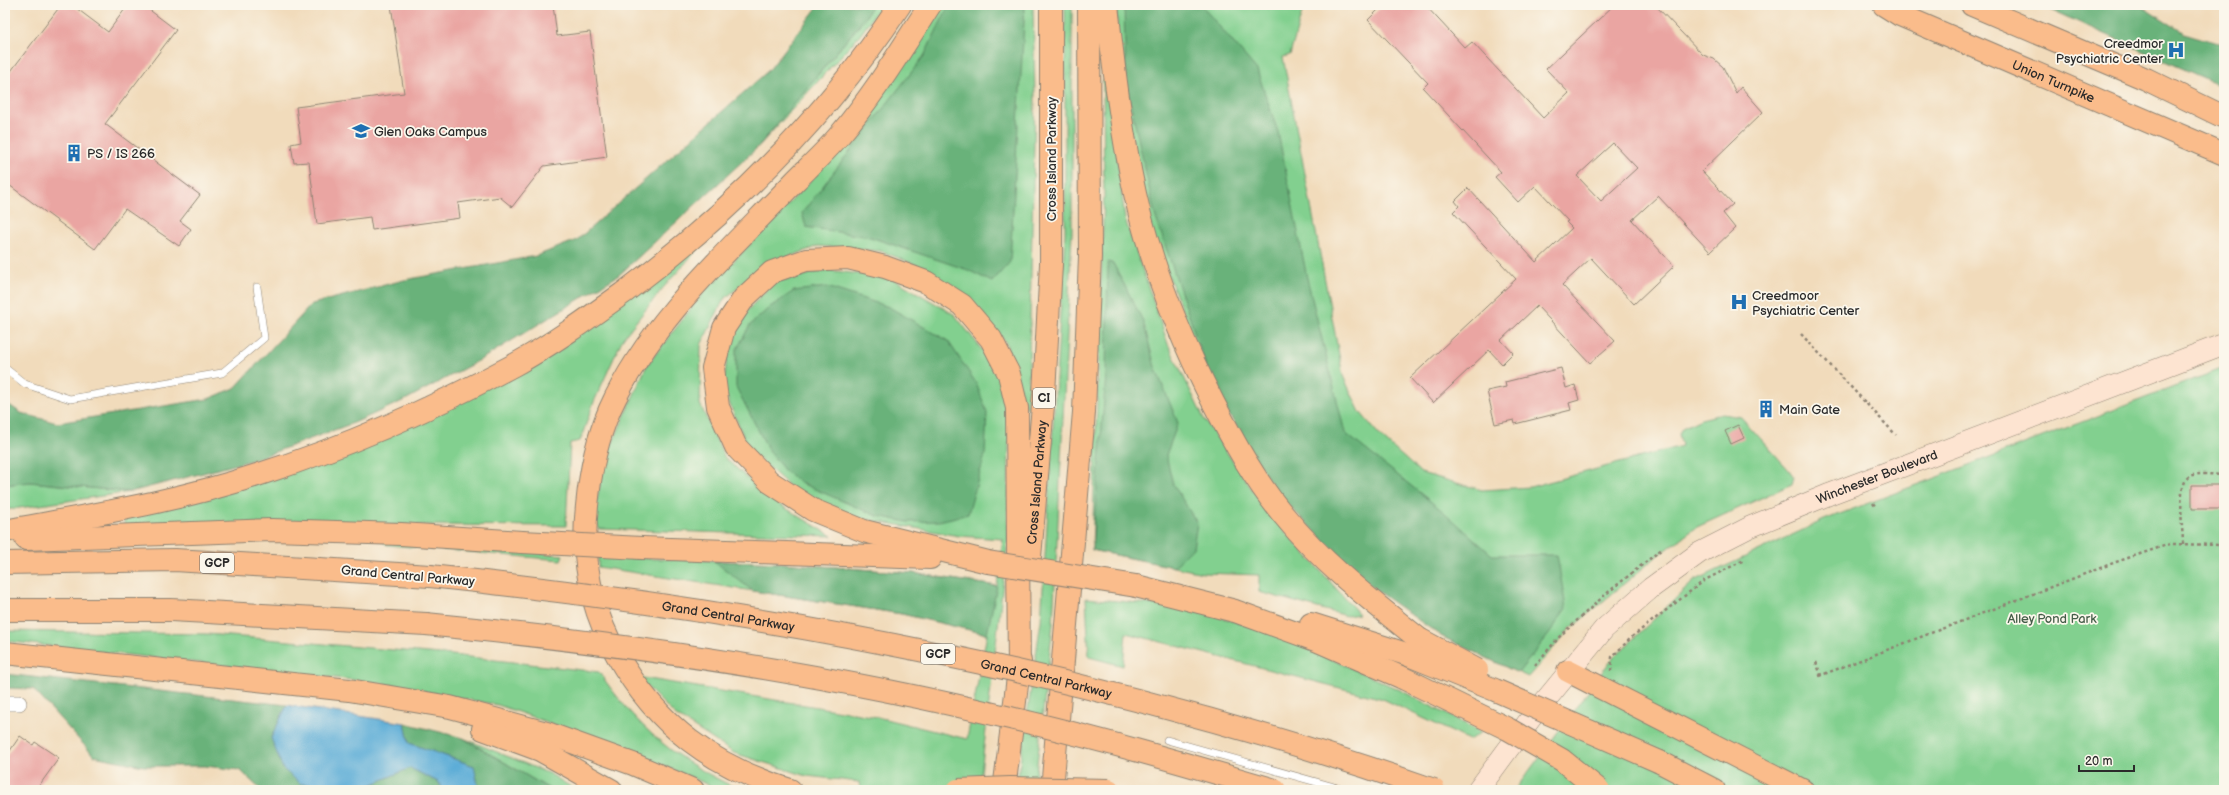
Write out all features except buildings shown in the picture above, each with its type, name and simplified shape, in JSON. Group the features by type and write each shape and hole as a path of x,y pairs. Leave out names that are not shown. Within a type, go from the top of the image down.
{"main road":[{"path":"5,531 159,502 256,476 350,442 434,405 515,365 594,315 673,255 748,187 814,119 875,43 900,5"},
{"path":"790,790 755,779 713,758 672,726 634,684 606,636 589,586 584,534 590,474 610,410 646,345 692,289 838,137 894,61 930,5"},
{"name":"Cross Island Parkway","path":"1004,790 1019,674 1043,410 1051,264 1051,5"},
{"path":"1052,790 1084,412 1090,256 1089,5"},
{"path":"1107,5 1117,94 1140,216 1164,291 1190,356 1221,418 1250,468 1286,518 1412,646"},
{"name":"Union Turnpike","path":"1884,5 1900,15 2224,154"},
{"path":"1972,5 2146,79 2224,117"},
{"path":"1019,674 1017,408 1009,374 991,339 962,305 926,282 885,267 848,258 806,260 772,272 744,298 724,328 714,368 718,407 736,447 770,482 813,510 864,531 988,562 1136,586 1225,602 1311,624 1412,646 1495,690 1660,762 1714,790"},
{"name":"Winchester Boulevard","path":"1478,790 1568,671 1604,629 1651,588 1700,553 1750,527 1934,453 2224,344"},
{"path":"5,540 272,530 401,534 642,548 865,554 988,562"},
{"name":"Grand Central Parkway","path":"5,563 175,560 430,576 663,604 783,623 902,646 1121,696 1321,752 1434,790"},
{"path":"1136,586 1235,611 1318,641 1403,678 1508,729 1562,760 1599,790"},
{"path":"5,610 171,610 426,624 552,637 774,670 894,692 1006,717 1107,743 1275,790"},
{"path":"5,653 349,690 450,707 547,733 633,764 693,790"},
{"path":"1568,671 1802,790"},
{"path":"349,690 446,715 540,750 611,790"},
{"path":"958,790 1010,788 1109,790"}],"lane":[{"path":"5,368 25,384 70,399 222,373 264,338 257,287"},
{"path":"1167,740 1345,790"}],"path":[{"path":"1801,334 1896,435"},
{"path":"2183,544 2181,493 2185,479 2191,475 2224,475"},
{"path":"1816,662 1820,676 2116,562 2170,544 2224,545"},
{"path":"1535,665 1560,635 1606,594 1663,548"},
{"path":"1612,672 1612,657 1629,640 1704,580 1744,560"}],"green space":[{"path":"819,5 872,5 865,18 758,147 619,275 480,360 407,399 356,422 253,460 130,492 30,482 5,485 5,402 21,413 57,423 208,399 235,388 312,304 404,280 536,256 577,240 769,70"},
{"path":"872,5 881,5 861,34 758,147 865,18"},
{"path":"934,5 1033,5 1035,97 1028,409 1023,402 1006,343 978,308 929,270 881,251 818,246 767,265 724,299 701,345 700,404 725,458 772,500 832,536 599,529 594,516 604,462 647,365 704,292 815,176"},
{"path":"949,5 1025,5 1010,262 992,282 968,270 870,237 806,227 802,213 924,56"},
{"path":"1065,5 1072,5 1072,233 1053,624 1034,790 1016,790 1041,621 1065,234"},
{"path":"1116,5 1304,5 1290,55 1283,57 1343,376 1360,412 1381,437 1421,473 1482,490 1530,487 1682,446 1679,434 1682,428 1701,419 1722,414 1741,417 1789,470 1794,477 1792,484 1697,527 1655,558 1570,629 1528,677 1441,636 1214,390 1151,232 1121,82"},
{"path":"1124,5 1201,5 1257,70 1278,132 1307,278 1345,433 1445,513 1492,555 1557,555 1566,608 1550,633 1518,673 1441,636 1370,586 1278,495 1214,390 1155,215 1126,83"},
{"name":"Creedmor Psychiatric Center","path":"2040,5 2141,5 2184,33 2224,45 2224,87"},
{"path":"1107,78 1125,219 1168,344 1204,419 1267,511 1359,614 1347,616 1259,592 1259,575 1203,573 1092,550 1104,195 1103,81"},
{"path":"725,219 663,288 623,338 593,404 580,441 570,443 566,526 124,526 124,516 428,415"},
{"path":"1108,262 1113,263 1143,321 1155,367 1178,423 1166,455 1173,484 1197,523 1193,548 1174,567 1092,550 1106,375"},
{"path":"827,270 892,278 955,315 997,369 1009,429 1008,540 979,790 860,790 859,782 807,776 734,753 675,715 637,677 877,717 967,739 987,634 902,614 598,567 598,557 783,563 912,573 997,586 1003,539 959,536 859,518 794,490 749,450 723,388 731,328 774,282"},
{"path":"827,287 889,307 948,341 976,383 987,412 985,455 968,514 939,521 908,522 877,516 803,484 785,471 769,451 736,387 736,351 750,325 770,307 794,291"},
{"name":"Alley Pond Park","path":"2224,368 2224,790 1515,790 1611,660 1694,581 1824,520"},
{"path":"30,482 130,492 5,510 5,485"},
{"path":"380,540 563,555 561,560 387,545"},
{"path":"714,561 780,563 912,573 997,586 987,634 902,614 753,591"},
{"path":"1086,598 1192,608 1280,636 1400,690 1481,732 1469,740 1383,699 1126,633 1123,666 1089,657"},
{"path":"5,631 207,634 452,655 599,672 629,711 661,742 697,767 740,790 721,790 624,749 498,705 380,683 5,641"},
{"path":"5,674 287,705 271,738 368,786 410,768 438,782 444,790 261,790 240,770 205,766 143,766 94,756 33,689 5,688"},
{"path":"405,723 463,738 551,790 479,790 474,766 409,743"},
{"path":"463,738 550,774 576,790 551,790"}],"water":[{"path":"287,705 405,723 409,743 474,766 479,790 444,790 438,782 410,768 368,786 301,784 283,769 271,738"}],"place":[{"name":"Creedmor Psychiatric Center","path":"2176,50"},
{"name":"Glen Oaks Campus","path":"361,131"},
{"name":"PS / IS 266","path":"74,153"},
{"name":"Creedmoor Psychiatric Center","path":"1739,302"},
{"name":"Main Gate","path":"1766,409"}]}
